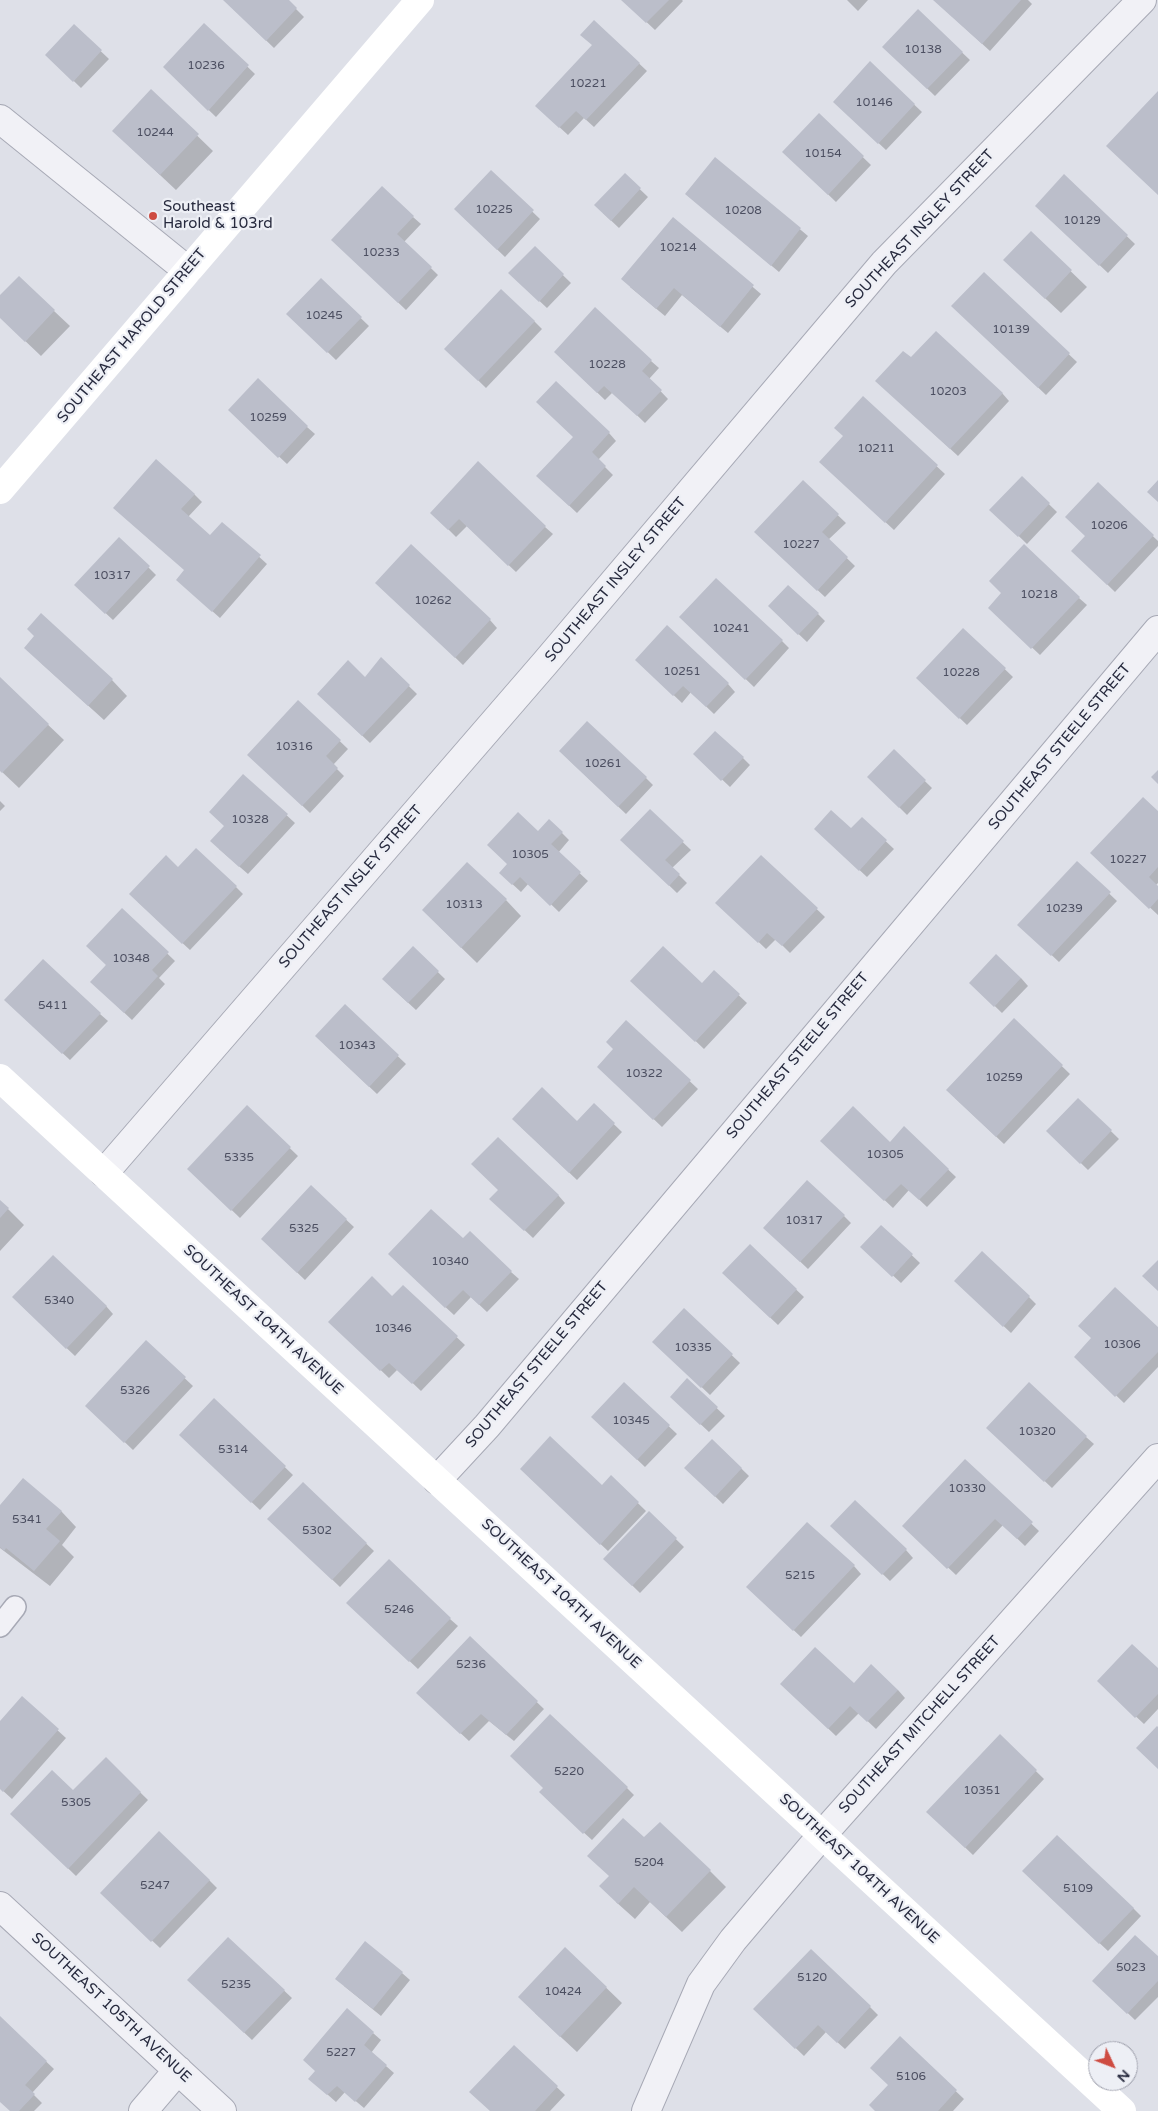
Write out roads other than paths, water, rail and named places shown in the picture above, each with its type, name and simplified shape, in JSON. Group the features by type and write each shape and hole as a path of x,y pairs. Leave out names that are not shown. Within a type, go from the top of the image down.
{"street":[{"name":"SOUTHEAST HAROLD STREET","path":"0,490 420,0"},
{"name":"SOUTHEAST INSLEY STREET","path":"104,1173 546,662 884,263 1142,0"},
{"path":"0,119 187,270"},
{"name":"SOUTHEAST STEELE STREET","path":"437,1480 493,1418 1158,630"},
{"name":"SOUTHEAST 104TH AVENUE","path":"0,1078 1122,2111"},
{"name":"SOUTHEAST MITCHELL STREET","path":"646,2111 701,1984 733,1940 822,1836 1158,1458"},
{"name":"SOUTHEAST 105TH AVENUE","path":"0,1906 222,2111"},
{"path":"143,2111 178,2070"}],"lane":[{"path":"0,1626 15,1607"}],"place":[{"name":"Southeast Harold & 103rd","path":"153,216"}]}
